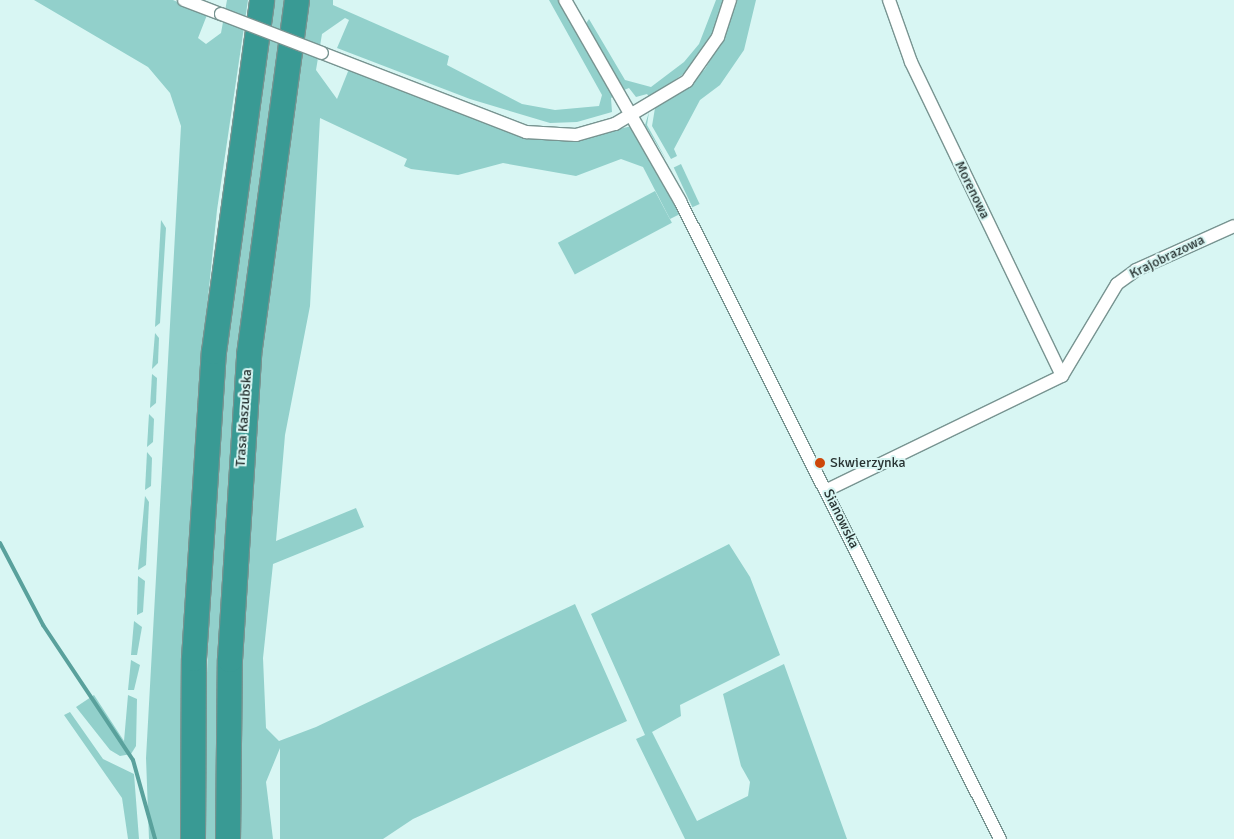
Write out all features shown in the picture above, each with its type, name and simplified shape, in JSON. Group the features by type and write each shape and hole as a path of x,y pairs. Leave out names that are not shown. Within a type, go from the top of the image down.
{"highway":[{"path":"193,839 194,659 214,352 262,0"},
{"name":"Trasa Kaszubska","path":"228,839 230,660 248,355 297,0"}],"street":[{"path":"184,0 526,132 576,135 633,115 665,98 698,69 718,37 730,0"},
{"name":"Sianowska","path":"565,0 633,115 680,201 827,490 1000,839"},
{"name":"Morenowa","path":"889,0 911,62 1062,376"},
{"name":"Krajobrazowa","path":"1062,376 1117,284 1136,270 1234,226"},
{"path":"827,490 1062,376"}],"shaded area":[{"path":"34,0 173,0 207,15 198,38 206,44 221,33 227,0 248,0 217,210 198,396 186,582 183,839 149,839 146,758 181,126 170,93 148,67"},
{"path":"267,0 288,0 246,307 222,839 201,839 217,397"},
{"path":"306,0 333,0 333,5 449,56 447,65 522,104 555,110 599,106 602,95 549,0 558,0 615,95 611,98 612,112 577,122 550,123 470,99 337,48 349,20 345,18 322,34 316,70 337,99 349,69 530,138 571,140 632,126 680,214 670,219 643,167 621,159 576,176 503,163 458,175 411,169 404,166 407,159 320,118 310,306 285,435 276,541 356,508 364,527 273,564 263,658 266,728 279,741 316,727 575,604 627,721 413,819 383,839 280,839 280,748 266,782 273,839 240,839 241,677 258,367"},
{"path":"716,0 724,0 710,39 686,72 650,98 647,94 636,97 629,88 624,90 585,25 589,19 625,80 651,87 684,62 699,44"},
{"path":"735,0 756,0 744,50 720,85 700,100 674,149 677,156 671,159 652,126 655,108 681,92 705,69 724,37"},
{"path":"649,112 647,125 667,161 645,125"},
{"path":"681,164 700,204 692,207 674,167"},
{"path":"655,191 672,223 575,274 558,243"},
{"path":"161,220 166,228 160,323 155,327"},
{"path":"155,333 159,338 158,363 152,369"},
{"path":"152,374 157,378 156,403 150,408"},
{"path":"149,414 154,419 153,442 147,447"},
{"path":"147,452 152,458 151,486 145,490"},
{"path":"145,496 149,502 146,565 138,570"},
{"path":"729,544 750,577 780,655 680,705 681,716 652,732 697,821 748,796 750,782 741,766 723,694 784,664 847,839 685,839 636,739 645,735 591,614"},
{"path":"138,576 145,581 143,612 137,615"},
{"path":"134,621 142,627 137,655 131,655"},
{"path":"131,660 140,665 134,690 128,690"},
{"path":"94,695 124,741 128,695 137,699 136,746 131,754 120,756 110,750 76,707"},
{"path":"70,712 103,759 134,774 139,839 128,839 122,798 64,715"}],"waterway":[{"path":"0,543 43,625 133,760 155,839"}],"place":[{"name":"Skwierzynka","path":"820,463"}]}
